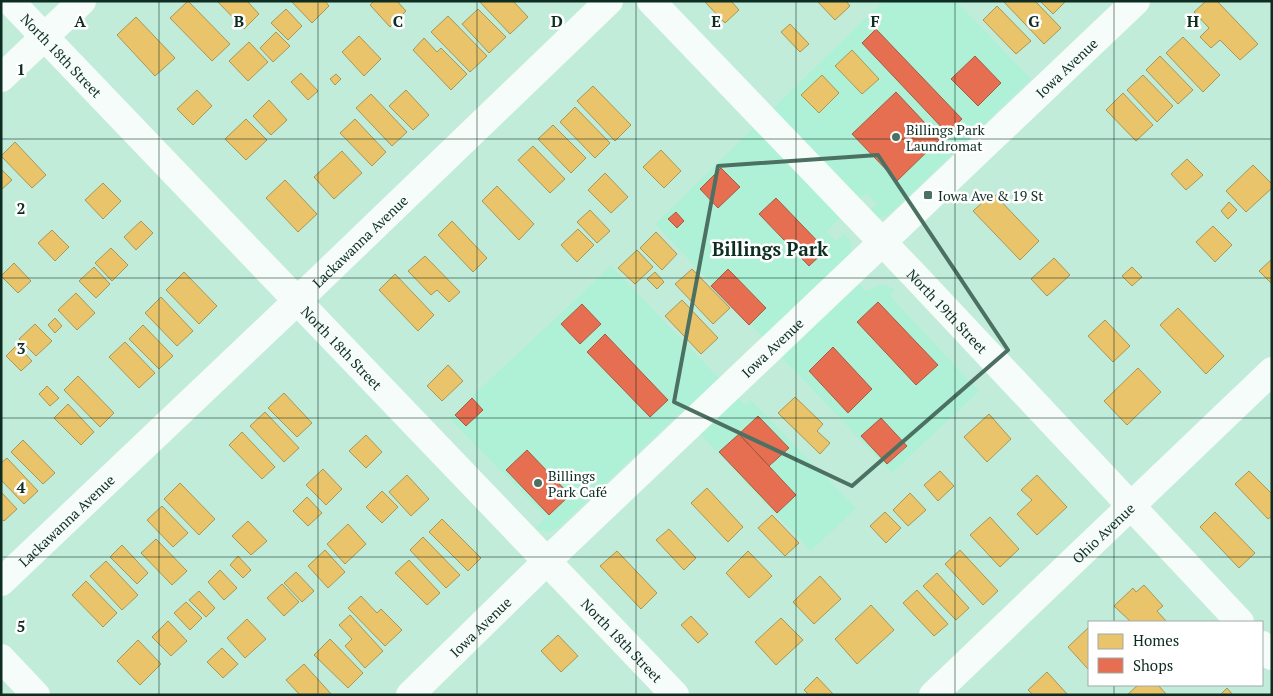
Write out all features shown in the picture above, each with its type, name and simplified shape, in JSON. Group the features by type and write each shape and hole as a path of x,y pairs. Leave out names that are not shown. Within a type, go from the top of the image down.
{"street":[{"name":"North 18th Street","path":"10,1 675,695"},
{"path":"1,78 82,1"},
{"name":"Lackawanna Avenue","path":"1,582 609,1"},
{"name":"North 19th Street","path":"652,1 883,243 1129,507 1239,621"},
{"name":"Iowa Avenue","path":"410,695 547,561 1136,1"},
{"name":"Ohio Avenue","path":"933,695 1272,371"},
{"path":"1263,646 1272,656"},
{"path":"1,658 36,695"}],"highlighted area":[{"path":"878,155 1008,350 852,486 674,402 718,166"}],"shaded area":[{"path":"883,1 956,1 1031,79 886,216 879,218 867,213 877,204 866,193 826,232 836,241 844,233 852,243 850,254 840,263 866,291 879,285 888,286 895,290 890,296 979,391 892,473 655,224"},
{"path":"611,266 745,405 751,400 856,508 811,551 680,413 559,527 550,532 535,528 546,517 449,418"}],"building: Homes":[{"path":"188,1 230,44 212,61 170,18"},
{"path":"217,1 247,1 259,14 244,29"},
{"path":"291,1 325,1 329,6 312,23"},
{"path":"374,1 397,1 406,11 390,27 370,5"},
{"path":"479,1 513,1 528,17 510,34"},
{"path":"704,1 731,1 739,10 725,23"},
{"path":"817,1 846,1 850,6 835,20"},
{"path":"1003,1 1035,1 1061,28 1044,44"},
{"path":"1040,1 1066,1 1053,14"},
{"path":"1206,1 1217,1 1258,44 1240,60 1220,40 1211,48 1200,37 1209,28 1194,12"},
{"path":"997,6 1031,41 1016,54 983,20"},
{"path":"286,9 302,26 288,40 271,23"},
{"path":"478,9 506,37 489,53 462,24"},
{"path":"448,16 487,56 470,72 431,32"},
{"path":"136,17 175,58 155,76 117,35"},
{"path":"790,24 809,44 800,52 781,32"},
{"path":"276,32 290,46 273,62 260,48"},
{"path":"359,36 381,59 364,76 342,52"},
{"path":"1183,37 1220,75 1203,92 1166,53"},
{"path":"424,38 437,52 441,48 467,74 451,90 413,50"},
{"path":"249,42 268,62 248,81 229,61"},
{"path":"852,50 879,79 862,94 835,66"},
{"path":"1160,56 1193,90 1178,104 1146,70"},
{"path":"301,73 318,91 308,100 291,82"},
{"path":"336,74 341,79 335,85 330,79"},
{"path":"822,75 839,93 819,113 801,95"},
{"path":"1143,75 1173,106 1157,122 1127,90"},
{"path":"593,86 631,125 615,141 577,101"},
{"path":"197,90 212,106 193,125 177,109"},
{"path":"406,90 429,115 413,130 389,106"},
{"path":"1123,93 1153,125 1136,141 1106,110"},
{"path":"371,94 407,132 392,146 356,108"},
{"path":"269,100 287,120 271,135 253,116"},
{"path":"575,107 610,143 595,158 560,122"},
{"path":"246,119 267,140 246,160 225,139"},
{"path":"355,119 386,152 372,166 340,133"},
{"path":"553,125 586,158 571,173 538,139"},
{"path":"15,142 46,175 32,188 1,156"},
{"path":"533,146 565,179 550,193 518,160"},
{"path":"661,150 681,171 664,188 643,167"},
{"path":"342,151 362,173 334,199 314,177"},
{"path":"1187,159 1203,175 1186,190 1171,174"},
{"path":"1253,165 1272,184 1272,188 1246,212 1226,191"},
{"path":"1,169 12,180 1,190"},
{"path":"605,173 628,197 611,213 588,190"},
{"path":"285,180 317,214 298,232 266,198"},
{"path":"103,183 121,201 103,219 85,200"},
{"path":"497,186 534,224 519,240 482,201"},
{"path":"993,193 1039,241 1020,260 973,211"},
{"path":"1229,202 1237,210 1228,219 1221,211"},
{"path":"590,210 610,231 597,243 577,222"},
{"path":"141,221 153,233 136,250 124,237"},
{"path":"452,221 487,258 473,272 438,235"},
{"path":"1213,226 1232,245 1215,262 1196,242"},
{"path":"578,229 594,245 577,262 561,245"},
{"path":"52,230 69,247 55,261 38,243"},
{"path":"656,232 677,254 662,270 640,248"},
{"path":"111,248 128,265 112,281 95,263"},
{"path":"637,250 653,267 635,284 618,268"},
{"path":"425,256 460,292 449,302 437,290 431,295 408,271"},
{"path":"1054,258 1070,275 1047,296 1031,279"},
{"path":"1272,259 1272,284 1259,271"},
{"path":"14,263 31,281 18,293 1,276"},
{"path":"94,267 110,284 96,298 79,281"},
{"path":"1132,267 1142,277 1132,286 1122,276"},
{"path":"692,269 730,308 713,324 675,284"},
{"path":"184,272 217,306 199,324 166,290"},
{"path":"655,272 664,282 657,289 647,279"},
{"path":"395,274 434,315 418,331 379,290"},
{"path":"76,293 95,313 77,330 58,310"},
{"path":"161,297 193,331 177,346 145,313"},
{"path":"682,300 718,338 701,354 665,316"},
{"path":"1178,308 1224,356 1206,374 1160,325"},
{"path":"55,318 62,326 55,333 48,325"},
{"path":"1105,320 1130,346 1113,362 1088,336"},
{"path":"35,324 52,341 36,356 19,339"},
{"path":"143,325 173,356 159,369 129,339"},
{"path":"125,342 155,373 139,388 109,357"},
{"path":"17,345 32,361 21,371 6,356"},
{"path":"448,365 463,381 442,401 427,386"},
{"path":"1138,368 1161,392 1127,425 1104,401"},
{"path":"78,376 114,413 100,427 64,390"},
{"path":"47,386 59,398 50,406 39,394"},
{"path":"284,393 312,423 297,437 268,408"},
{"path":"795,397 823,424 817,431 830,443 820,454 778,413"},
{"path":"68,404 94,432 81,445 54,418"},
{"path":"265,412 299,448 284,462 250,426"},
{"path":"989,414 1011,439 987,462 964,437"},
{"path":"242,432 275,467 262,479 229,445"},
{"path":"366,435 382,452 366,468 349,451"},
{"path":"23,440 55,473 43,484 11,452"},
{"path":"7,458 38,491 24,504 1,480 1,463"},
{"path":"323,469 342,489 326,505 306,485"},
{"path":"940,471 954,486 938,501 924,485"},
{"path":"1249,471 1272,494 1272,516 1268,519 1235,484"},
{"path":"407,475 429,499 411,516 389,492"},
{"path":"1037,475 1067,507 1037,535 1017,514 1032,500 1021,490"},
{"path":"180,483 215,519 199,535 164,499"},
{"path":"707,488 743,527 728,542 691,503"},
{"path":"382,491 398,507 382,523 366,507"},
{"path":"1,492 17,509 4,521 1,519"},
{"path":"910,493 926,510 908,526 893,510"},
{"path":"307,497 322,513 308,526 293,511"},
{"path":"162,506 188,533 173,547 147,520"},
{"path":"885,512 901,528 886,543 870,526"},
{"path":"1215,512 1255,553 1239,568 1200,527"},
{"path":"772,515 799,543 785,556 758,528"},
{"path":"990,517 1019,549 1000,567 970,535"},
{"path":"442,519 481,558 468,571 429,532"},
{"path":"248,521 267,541 251,555 232,536"},
{"path":"348,524 366,544 345,564 327,544"},
{"path":"669,529 696,558 684,570 656,540"},
{"path":"423,537 460,575 446,588 410,550"},
{"path":"156,539 187,571 172,585 141,553"},
{"path":"122,545 148,573 137,584 110,557"},
{"path":"325,550 345,572 328,588 308,566"},
{"path":"960,550 998,591 983,605 945,564"},
{"path":"617,551 657,593 641,609 600,566"},
{"path":"748,551 772,576 749,598 726,573"},
{"path":"238,556 251,570 243,578 230,565"},
{"path":"409,560 440,593 427,605 395,573"},
{"path":"106,561 138,595 122,610 90,576"},
{"path":"220,570 237,588 224,600 208,582"},
{"path":"296,572 314,591 302,602 284,583"},
{"path":"937,573 969,608 956,620 923,586"},
{"path":"820,576 841,599 814,624 793,602"},
{"path":"86,581 117,613 103,627 72,595"},
{"path":"282,584 299,602 284,616 267,598"},
{"path":"1144,585 1163,606 1157,611 1166,621 1130,621 1114,606 1133,588 1136,592"},
{"path":"917,590 948,624 934,636 903,603"},
{"path":"199,591 215,608 206,617 189,600"},
{"path":"361,596 377,613 381,609 402,630 385,646 348,608"},
{"path":"186,602 202,618 190,630 174,613"},
{"path":"871,605 894,630 857,664 835,639"},
{"path":"350,615 383,651 365,668 345,646 352,639 339,625"},
{"path":"691,616 708,634 698,643 681,625"},
{"path":"781,618 803,640 776,665 755,642"},
{"path":"247,619 266,639 245,658 227,638"},
{"path":"168,621 187,641 171,656 152,637"},
{"path":"1088,628 1088,669 1068,647"},
{"path":"558,635 578,656 561,672 541,651"},
{"path":"330,639 363,673 348,688 314,655"},
{"path":"138,640 161,664 140,685 117,661"},
{"path":"222,648 238,664 223,678 207,662"},
{"path":"304,664 332,695 300,695 286,680"},
{"path":"1047,672 1068,695 1033,695 1028,690"},
{"path":"817,677 834,695 809,695 804,690"},
{"path":"1137,686 1159,686 1167,695 1127,695"},
{"path":"1227,688 1233,695 1220,695"}],"building: Shops":[{"path":"876,29 962,119 947,133 862,43"},
{"path":"975,56 1001,83 978,106 951,79"},
{"name":"Billings Park Laundromat","path":"896,92 940,139 897,181 852,134"},
{"path":"721,168 740,187 718,208 700,189"},
{"path":"776,198 826,250 809,266 759,214"},
{"path":"676,212 684,221 677,228 668,219"},
{"path":"728,269 766,308 749,325 711,286"},
{"path":"878,302 938,365 916,385 857,322"},
{"path":"582,304 601,324 580,344 561,324"},
{"path":"605,334 668,400 650,417 587,352"},
{"path":"833,347 872,389 848,413 809,371"},
{"path":"472,398 483,410 466,426 455,415"},
{"path":"758,416 789,448 769,466 739,434"},
{"path":"881,418 907,446 887,464 861,436"},
{"path":"739,434 796,495 777,513 719,452"},
{"name":"Billings Park Café","path":"527,450 570,495 549,515 506,470"}],"place":[{"name":"Billings Park Laundromat","path":"896,137"},
{"name":"Iowa Ave & 19 St","path":"928,195"},
{"name":"Billings Park Café","path":"538,483"}],"district":[{"name":"Billings Park","path":"770,248"}]}
